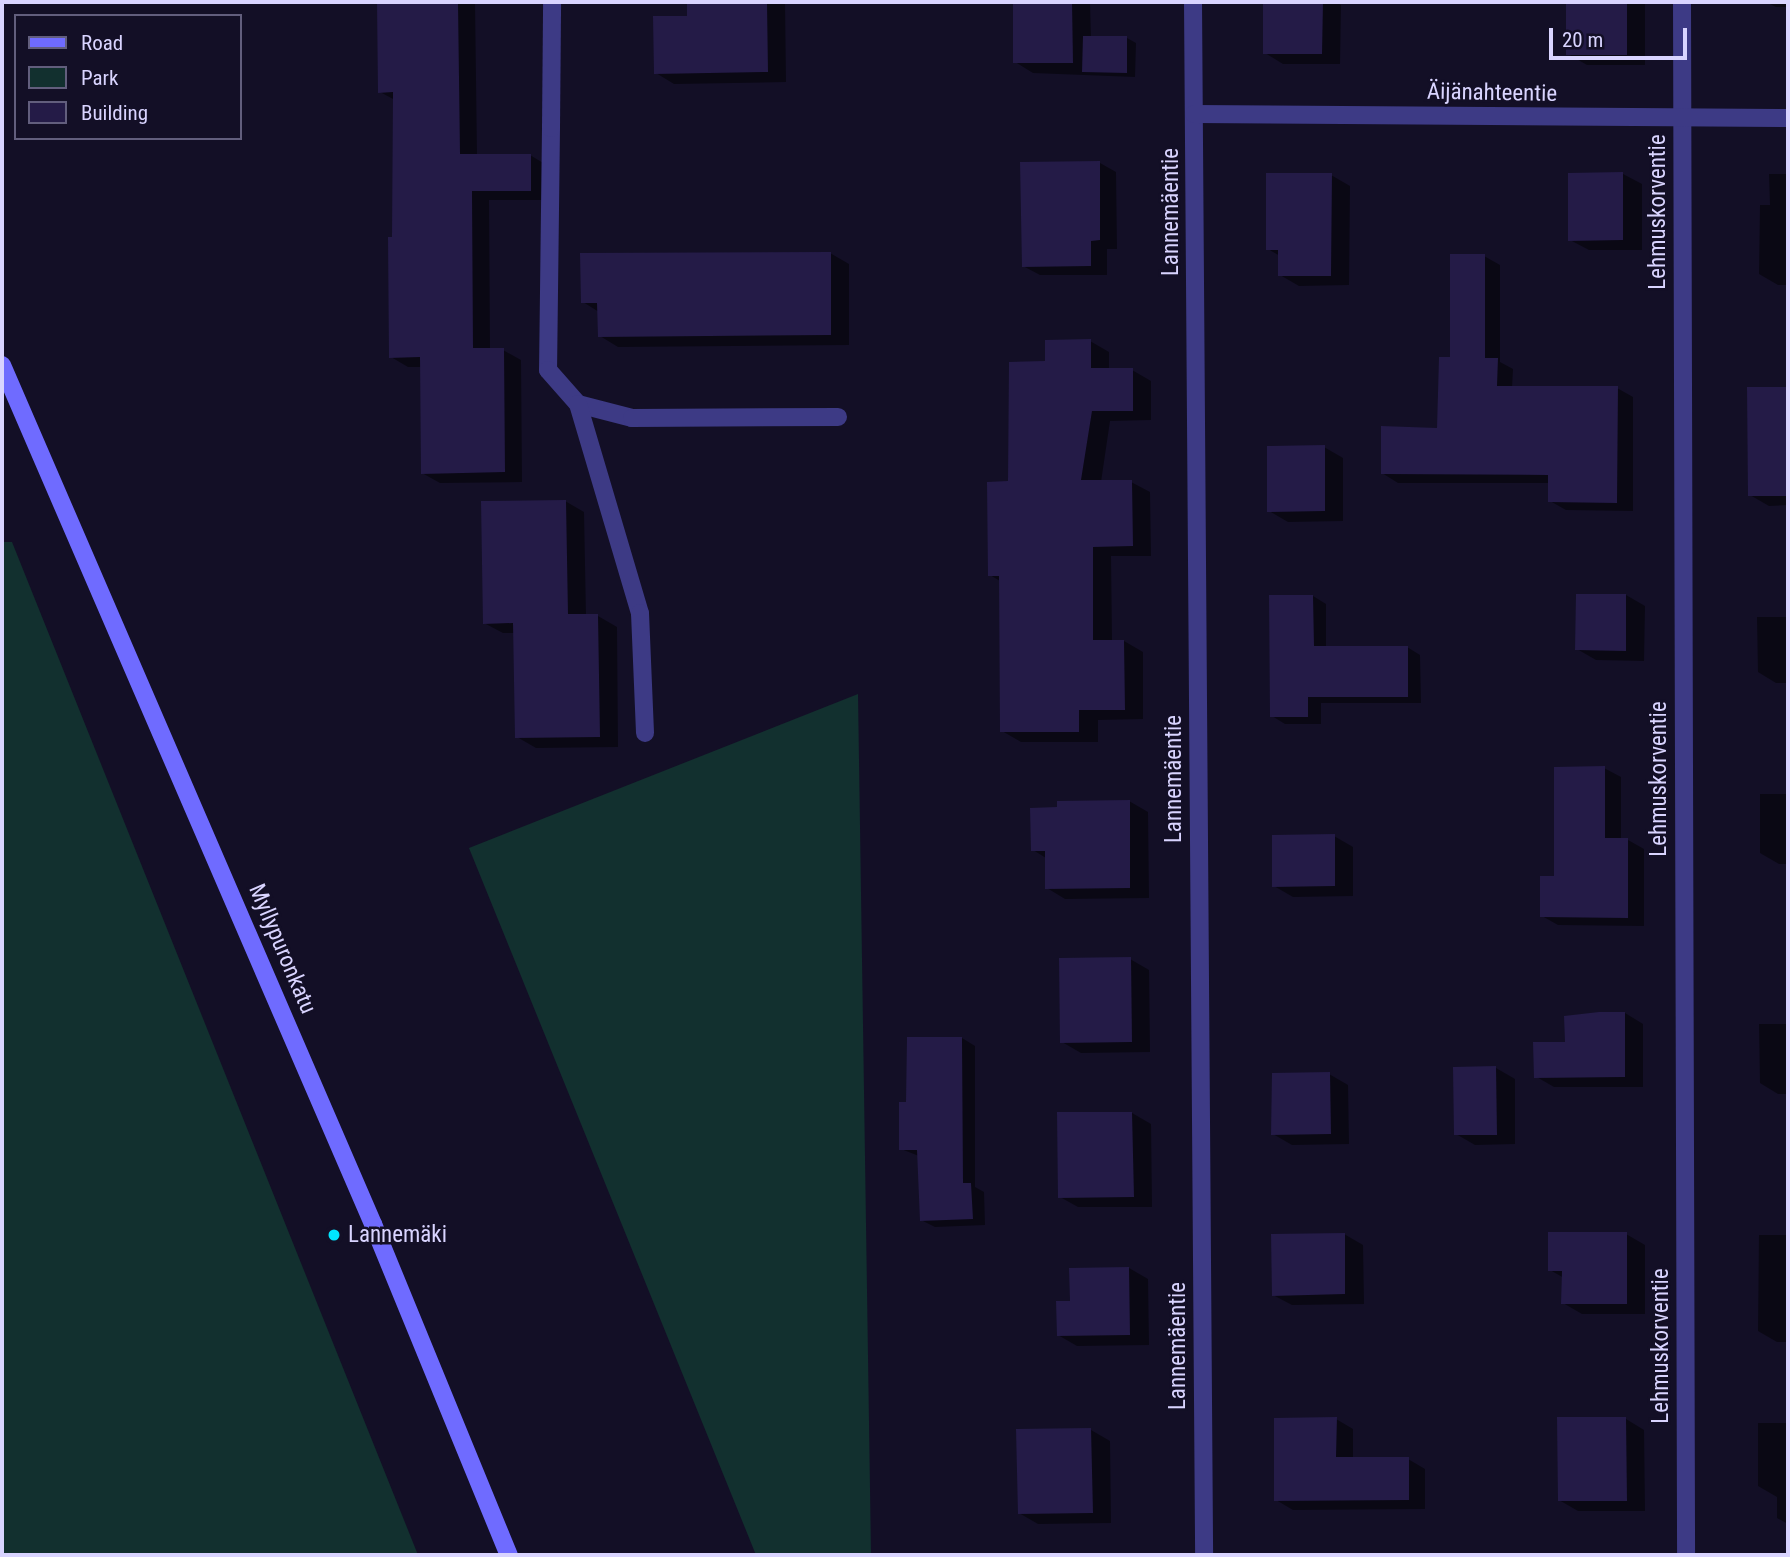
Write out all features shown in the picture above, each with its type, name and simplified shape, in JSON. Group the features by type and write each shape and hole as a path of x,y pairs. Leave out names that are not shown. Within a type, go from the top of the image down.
{"main road":[{"name":"Myllypuronkatu","path":"2,365 363,1199 509,1555"}],"street":[{"path":"552,2 548,370 578,404 640,612 645,733"},
{"name":"Lannemäentie","path":"1193,2 1204,1555"},
{"name":"Lehmuskorventie","path":"1682,2 1686,1555"},
{"name":"Äijänahteentie","path":"1194,114 1788,118"},
{"path":"578,404 632,418 838,417"}],"green space":[{"path":"2,542 12,542 418,1555 2,1555"},
{"path":"858,694 871,1555 756,1555 469,848"}],"building":[{"path":"377,2 458,2 460,154 531,154 531,191 472,191 473,348 504,348 505,472 421,474 420,357 389,358 388,237 392,237 393,92 378,93"},
{"path":"687,2 767,2 768,72 654,74 653,16 687,16"},
{"path":"1013,2 1072,2 1073,63 1013,63"},
{"path":"1263,2 1323,2 1322,54 1263,54"},
{"path":"1566,2 1627,2 1627,55 1566,55"},
{"path":"1083,36 1127,36 1127,73 1082,72"},
{"path":"1100,161 1100,240 1091,241 1091,266 1022,267 1020,162"},
{"path":"1623,172 1623,240 1568,241 1568,173"},
{"path":"1266,173 1332,173 1331,276 1278,276 1278,250 1266,250"},
{"path":"831,252 831,335 598,337 597,303 581,303 580,253"},
{"path":"1450,254 1485,254 1485,358 1498,358 1497,386 1618,386 1617,503 1548,502 1548,475 1381,474 1381,426 1437,428 1439,357 1450,357"},
{"path":"1091,339 1091,368 1133,368 1133,411 1092,411 1081,480 1132,480 1133,546 1093,547 1093,640 1124,640 1125,710 1079,710 1079,732 1000,732 999,576 988,576 987,482 1008,481 1009,362 1045,361 1045,340"},
{"path":"1747,387 1788,387 1788,496 1748,496"},
{"path":"1325,445 1325,511 1267,512 1267,446"},
{"path":"566,500 568,614 598,614 600,737 515,738 513,623 483,624 481,501"},
{"path":"1576,594 1626,594 1626,651 1575,650"},
{"path":"1269,595 1313,595 1314,646 1408,646 1408,697 1308,697 1308,717 1270,717"},
{"path":"1605,766 1605,838 1628,838 1628,918 1540,917 1540,876 1554,876 1554,767"},
{"path":"1130,800 1130,888 1045,889 1045,851 1031,851 1030,808 1057,807 1057,801"},
{"path":"1335,834 1335,886 1272,887 1272,835"},
{"path":"1131,957 1132,1042 1060,1043 1059,958"},
{"path":"1625,1012 1625,1077 1534,1078 1533,1042 1565,1042 1564,1016"},
{"path":"907,1037 962,1037 963,1183 971,1183 973,1219 920,1221 917,1150 899,1150 899,1102 906,1102"},
{"path":"1496,1066 1497,1135 1454,1135 1453,1067"},
{"path":"1330,1072 1331,1134 1271,1135 1272,1073"},
{"path":"1057,1112 1132,1112 1134,1197 1058,1198"},
{"path":"1548,1232 1627,1232 1627,1304 1561,1304 1562,1271 1548,1271"},
{"path":"1345,1233 1345,1294 1272,1296 1271,1234"},
{"path":"1129,1267 1130,1335 1057,1336 1056,1301 1070,1301 1069,1268"},
{"path":"1337,1417 1336,1457 1409,1457 1409,1500 1274,1501 1274,1418"},
{"path":"1557,1417 1626,1417 1627,1501 1558,1501"},
{"path":"1091,1428 1093,1513 1018,1514 1016,1429"}],"place":[{"name":"Lannemäki","path":"334,1235"}]}
